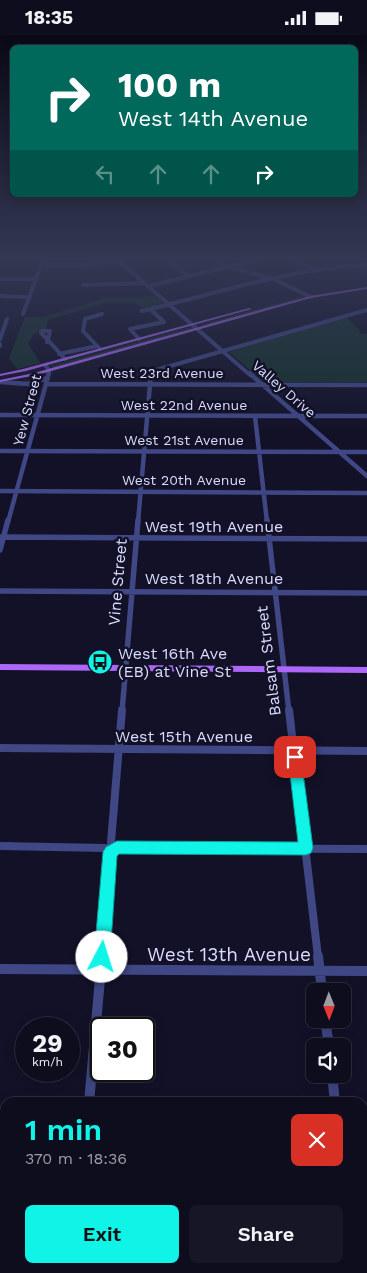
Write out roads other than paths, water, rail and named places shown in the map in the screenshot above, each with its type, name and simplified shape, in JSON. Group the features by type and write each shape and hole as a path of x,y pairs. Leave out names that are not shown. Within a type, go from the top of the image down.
{"main road":[{"path":"1,374 45,365 99,347 139,339 216,318"},
{"path":"0,382 238,318"},
{"path":"0,667 367,669"}],"street":[{"path":"89,318 85,319 83,328 99,347"},
{"path":"130,329 164,322 159,318"},
{"name":"Valley Drive","path":"186,318 367,476"},
{"path":"148,384 150,374 153,372 335,318"},
{"path":"0,339 2,327 8,319"},
{"path":"125,324 139,339"},
{"path":"48,342 65,359"},
{"path":"59,354 99,347"},
{"name":"Yew Street","path":"0,550 2,537 47,384 49,370 45,365"},
{"path":"0,382 28,384 48,377"},
{"name":"West 23rd Avenue","path":"47,384 367,385"},
{"name":"Vine Street","path":"90,1097 148,384"},
{"name":"West 22nd Avenue","path":"0,415 367,417"},
{"name":"Balsam Street","path":"255,416 321,983"},
{"name":"West 21st Avenue","path":"0,451 367,452"},
{"name":"West 20th Avenue","path":"0,491 367,493"},
{"name":"West 19th Avenue","path":"2,537 367,539"},
{"name":"West 18th Avenue","path":"0,591 367,593"},
{"name":"West 15th Avenue","path":"0,749 367,751"},
{"path":"0,847 367,849"},
{"name":"West 13th Avenue","path":"0,969 367,971"},
{"path":"333,1083 334,1097"}],"place":[{"name":"West 16th Ave (EB) at Vine St","path":"100,662"}]}
